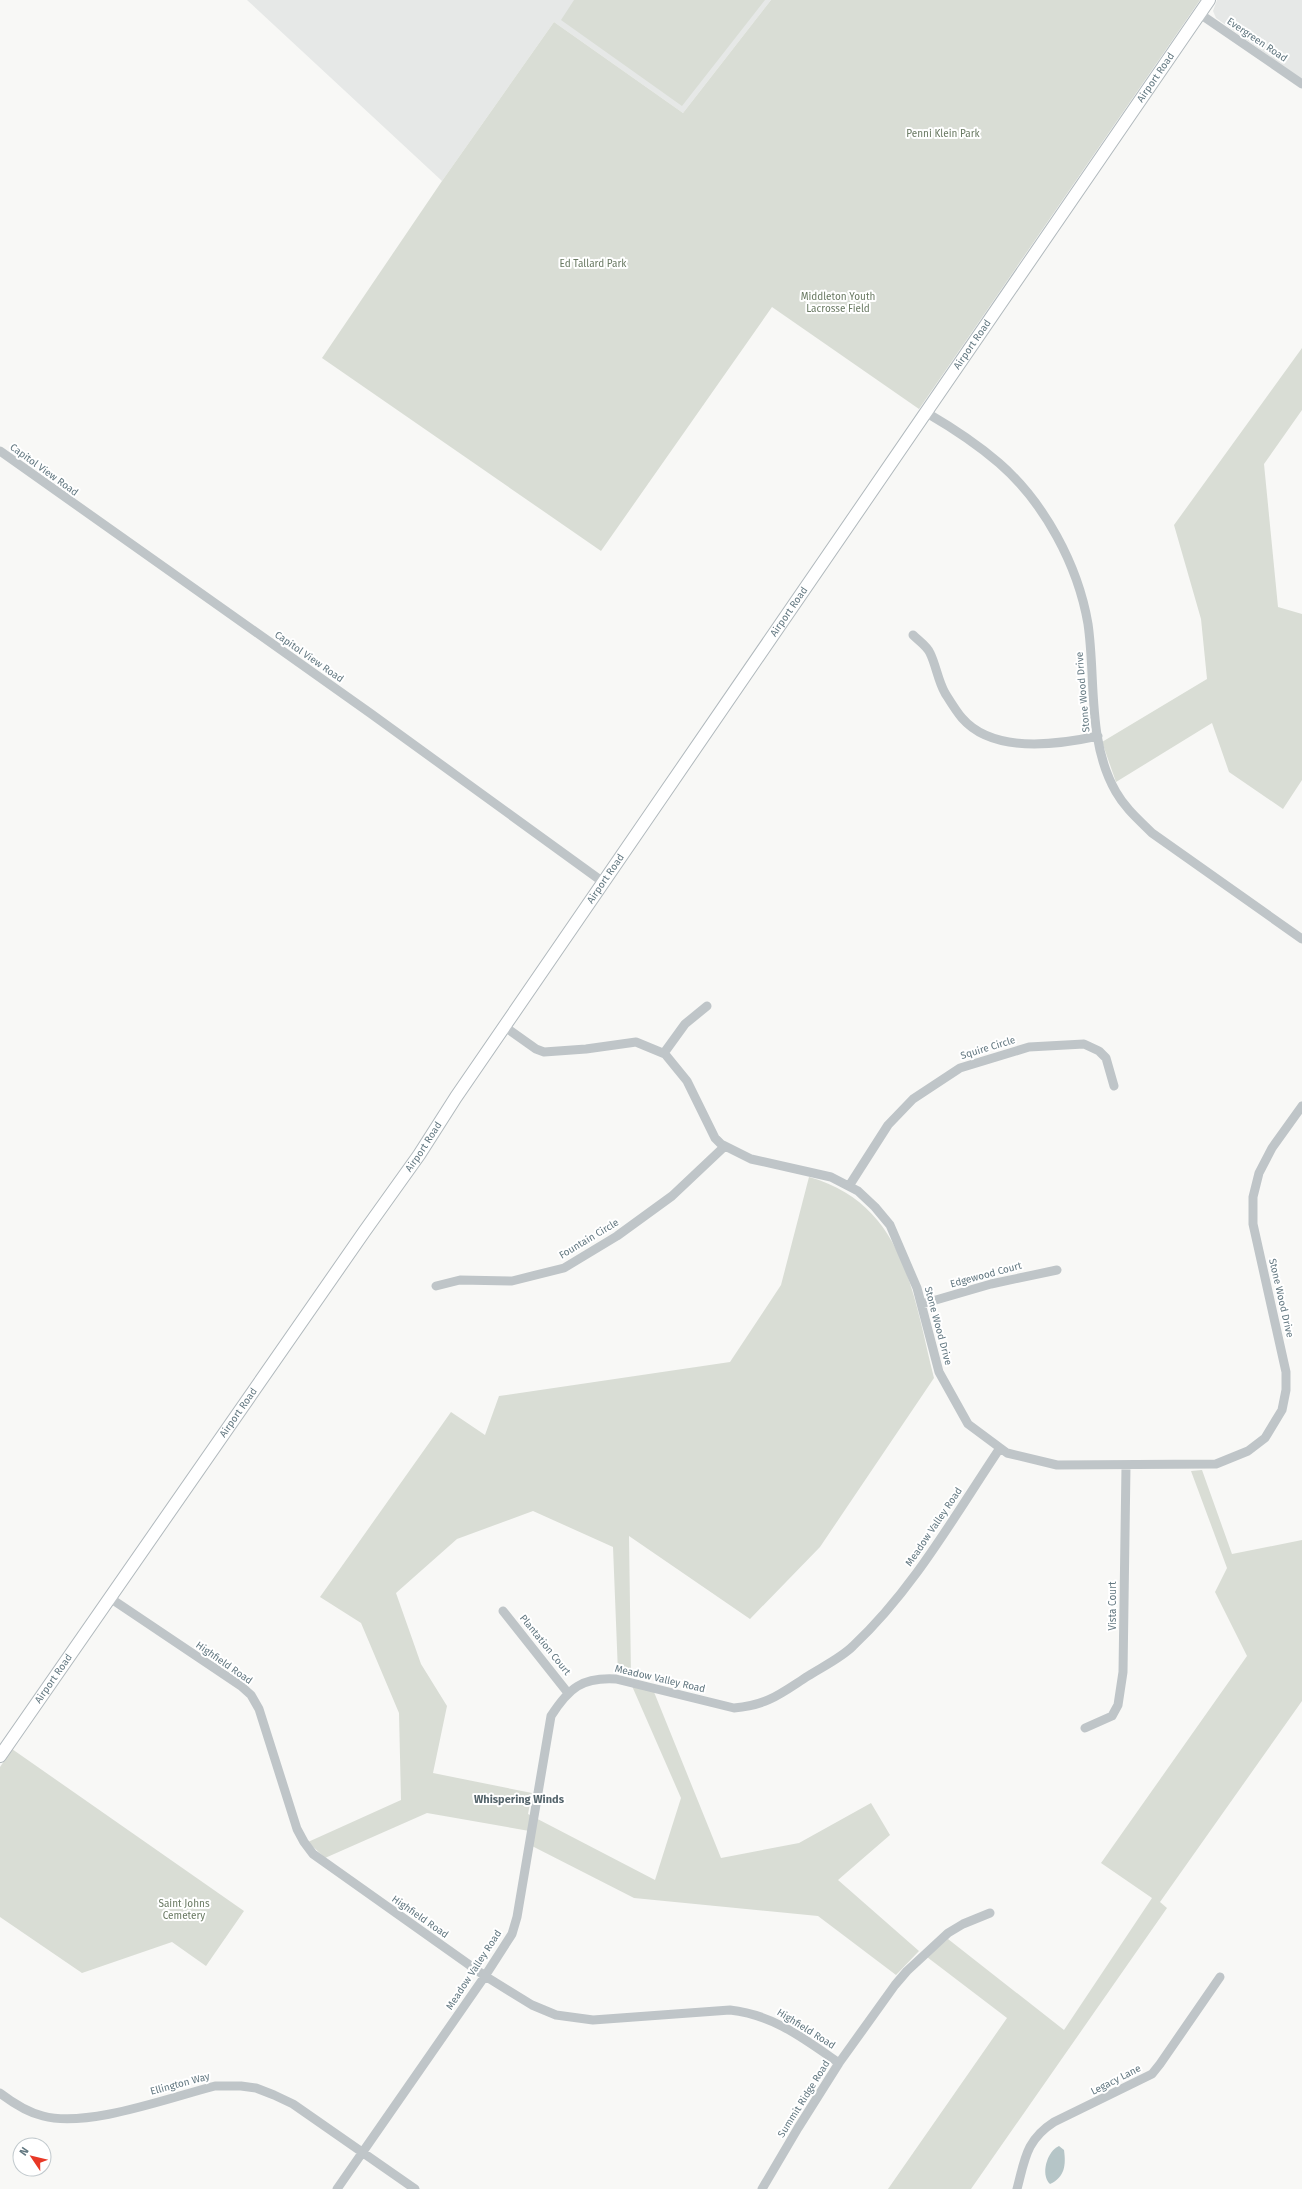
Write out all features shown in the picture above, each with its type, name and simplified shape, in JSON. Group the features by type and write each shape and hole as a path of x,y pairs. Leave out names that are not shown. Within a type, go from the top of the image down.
{"street":[{"name":"Airport Road","path":"0,1756 419,1155 603,882 1209,0"},
{"name":"Evergreen Road","path":"1200,14 1302,84"},
{"name":"Stone Wood Drive","path":"927,412 999,463 1035,504 1054,533 1069,561 1080,592 1088,624 1098,736 1106,770 1116,792 1133,815 1152,832 1302,939"},
{"name":"Capitol View Road","path":"0,451 370,713 603,882"},
{"path":"913,635 930,652 944,691 963,719 983,734 992,738 1028,744 1070,742 1098,736"},
{"path":"664,1053 685,1024 707,1006"},
{"name":"Stone Wood Drive","path":"504,1027 536,1050 544,1052 586,1049 636,1042 664,1053 687,1080 715,1138 725,1146 751,1158 831,1177 849,1186 865,1198 890,1225 917,1288 939,1372 968,1424 1007,1453 1057,1465 1126,1466 1216,1464 1248,1451 1265,1438 1274,1425 1282,1410 1286,1390 1286,1372 1253,1224 1253,1198 1259,1173 1272,1148 1302,1106"},
{"name":"Squire Circle","path":"849,1186 888,1125 913,1099 960,1068 1029,1048 1084,1044 1099,1051 1106,1058 1114,1086"},
{"name":"Fountain Circle","path":"436,1286 460,1280 512,1281 564,1268 617,1236 672,1196 725,1146"},
{"name":"Edgewood Court","path":"922,1304 992,1284 1057,1270"},
{"name":"Meadow Valley Road","path":"337,2189 485,1976 503,1949 513,1928 551,1716 562,1698 576,1686 598,1678 616,1679 734,1708 752,1707 770,1701 852,1647 884,1614 920,1568 1000,1448"},
{"name":"Vista Court","path":"1085,1728 1112,1716 1118,1704 1123,1672 1126,1466"},
{"name":"Highfield Road","path":"110,1598 241,1686 250,1696 259,1709 297,1829 313,1854 485,1976 532,2005 556,2015 577,2019 593,2020 730,2010 747,2012 782,2025 839,2063"},
{"name":"Plantation Court","path":"503,1611 568,1693"},
{"name":"Summit Ridge Road","path":"762,2189 839,2063 894,1985 948,1933 963,1924 990,1913"},
{"name":"Legacy Lane","path":"1017,2189 1025,2156 1041,2131 1054,2122 1152,2074 1220,1977"},
{"name":"Ellington Way","path":"0,2093 29,2112 43,2117 80,2118 101,2116 215,2086 234,2085 256,2088 293,2104 415,2189"}],"shaded area":[{"path":"247,0 771,0 683,113 554,22 442,181"},
{"path":"1217,0 1302,0 1302,80 1216,18 1213,11"},
{"path":"1059,2146 1064,2150 1064,2166 1062,2174 1059,2178 1050,2184 1046,2175 1046,2164 1051,2153"}],"green space":[{"path":"574,0 765,0 682,106 561,20"},
{"path":"771,0 1200,0 919,409 772,307 601,551 322,358 442,181 554,22 683,113"},
{"path":"1302,348 1302,410 1264,464 1278,607 1302,614 1302,780 1283,809 1229,772 1212,723 1116,782 1102,742 1207,679 1201,619 1174,525"},
{"path":"809,1177 841,1190 866,1208 885,1231 900,1256 911,1285 934,1378 820,1547 750,1619 629,1536 631,1677 618,1673 613,1547 533,1511 457,1539 396,1593 421,1664 447,1706 433,1773 532,1793 528,1814 655,1880 681,1798 632,1686 654,1692 721,1858 799,1843 871,1803 890,1835 838,1880 919,1951 896,1975 818,1916 634,1898 532,1846 535,1832 427,1813 325,1858 308,1842 401,1800 399,1713 361,1623 320,1597 451,1412 485,1435 499,1396 730,1362 781,1285"},
{"path":"1202,1470 1232,1554 1302,1540 1302,1701 1160,1902 1167,1908 971,2189 888,2189 1007,2018 927,1957 948,1939 1064,2030 1152,1898 1101,1863 1247,1656 1215,1592 1227,1568 1191,1471"},
{"name":"Saint Johns Cemetery","path":"12,1749 244,1911 206,1966 172,1942 82,1973 0,1917 0,1767"}],"district":[{"name":"Whispering Winds","path":"519,1799"}],"park label":[{"name":"Penni Klein Park","path":"943,134"},
{"name":"Ed Tallard Park","path":"593,264"},
{"name":"Middleton Youth Lacrosse Field","path":"838,302"}]}
